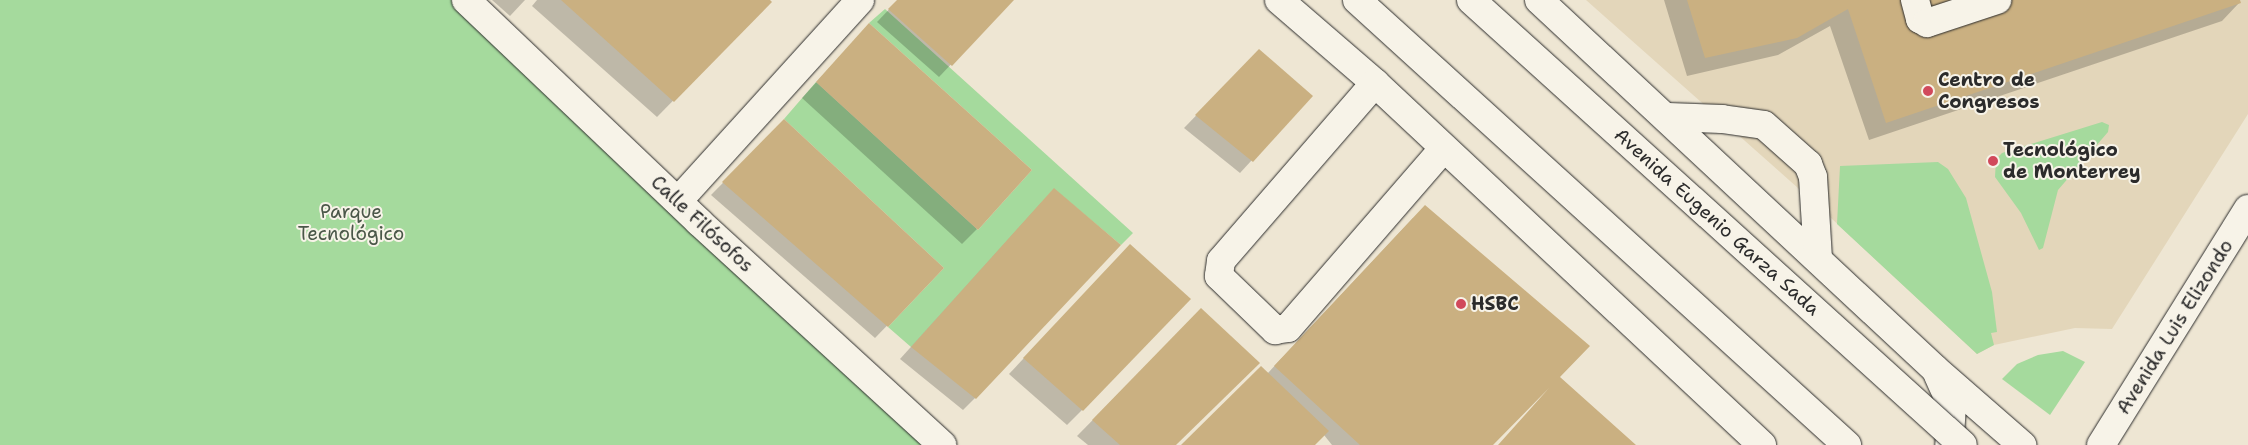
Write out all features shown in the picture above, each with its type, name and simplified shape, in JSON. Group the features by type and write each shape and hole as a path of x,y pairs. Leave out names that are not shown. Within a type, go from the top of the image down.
{"main road":[{"name":"Calle Filósofos","path":"466,0 678,201 942,445"},
{"path":"678,201 860,0"},
{"path":"1279,0 1375,83 1762,445"},
{"path":"1357,0 1847,445"},
{"name":"Avenida Eugenio Garza Sada","path":"1471,0 1964,445"},
{"path":"1540,0 1668,117 1935,369 2022,445"},
{"path":"1915,0 1920,19 1927,23 1997,0"},
{"path":"1375,83 1221,261 1219,276 1274,330 1288,328 1444,148"},
{"path":"1668,117 1730,120 1764,125 1808,164 1813,177 1818,258"},
{"name":"Avenida Luis Elizondo","path":"2102,445 2248,209"},
{"path":"1935,369 1946,388 1952,406 1949,445"}],"shaded area":[{"name":"Tecnológico de Monterrey","path":"1586,0 2248,0 2248,114 2112,329 2075,328 1994,345 1977,354 1816,204"}],"green space":[{"name":"Parque Tecnológico","path":"0,0 462,0 942,445 0,445"},
{"path":"885,9 1133,233 1121,245 1054,189 911,347 888,327 944,268 784,119 816,82 978,230 1032,170 869,23"},
{"path":"2102,122 2109,125 2108,132 2058,190 2043,248 2039,250 2021,213 1995,177 1996,159 2002,153"},
{"path":"1938,162 1948,169 1966,198 1992,292 1997,332 1991,333 1994,345 1977,354 1837,224 1840,166"},
{"path":"2063,351 2085,362 2050,415 2002,379 2017,364 2038,355"}],"building":[{"path":"561,0 770,0 772,2 674,102"},
{"path":"897,0 1014,0 952,66 888,9"},
{"name":"Centro de Congresos","path":"1687,0 2240,0 2241,3 1886,123 1848,9 1797,38 1705,58"},
{"path":"869,23 1032,170 978,230 816,82"},
{"path":"1259,49 1313,96 1253,162 1195,115"},
{"path":"784,119 944,268 888,327 722,182"},
{"path":"1054,188 1121,245 976,399 911,347"},
{"path":"1425,205 1590,346 1560,377 1636,445 1498,445 1549,388 1493,445 1360,445 1274,366"},
{"path":"1130,244 1191,299 1083,411 1023,358"},
{"path":"1201,308 1260,363 1176,445 1120,445 1092,420"},
{"path":"1261,366 1329,431 1315,445 1181,445"}],"place":[{"name":"Centro de Congresos","path":"1928,91"},
{"name":"Tecnológico de Monterrey","path":"1993,161"},
{"name":"HSBC","path":"1461,304"}]}
